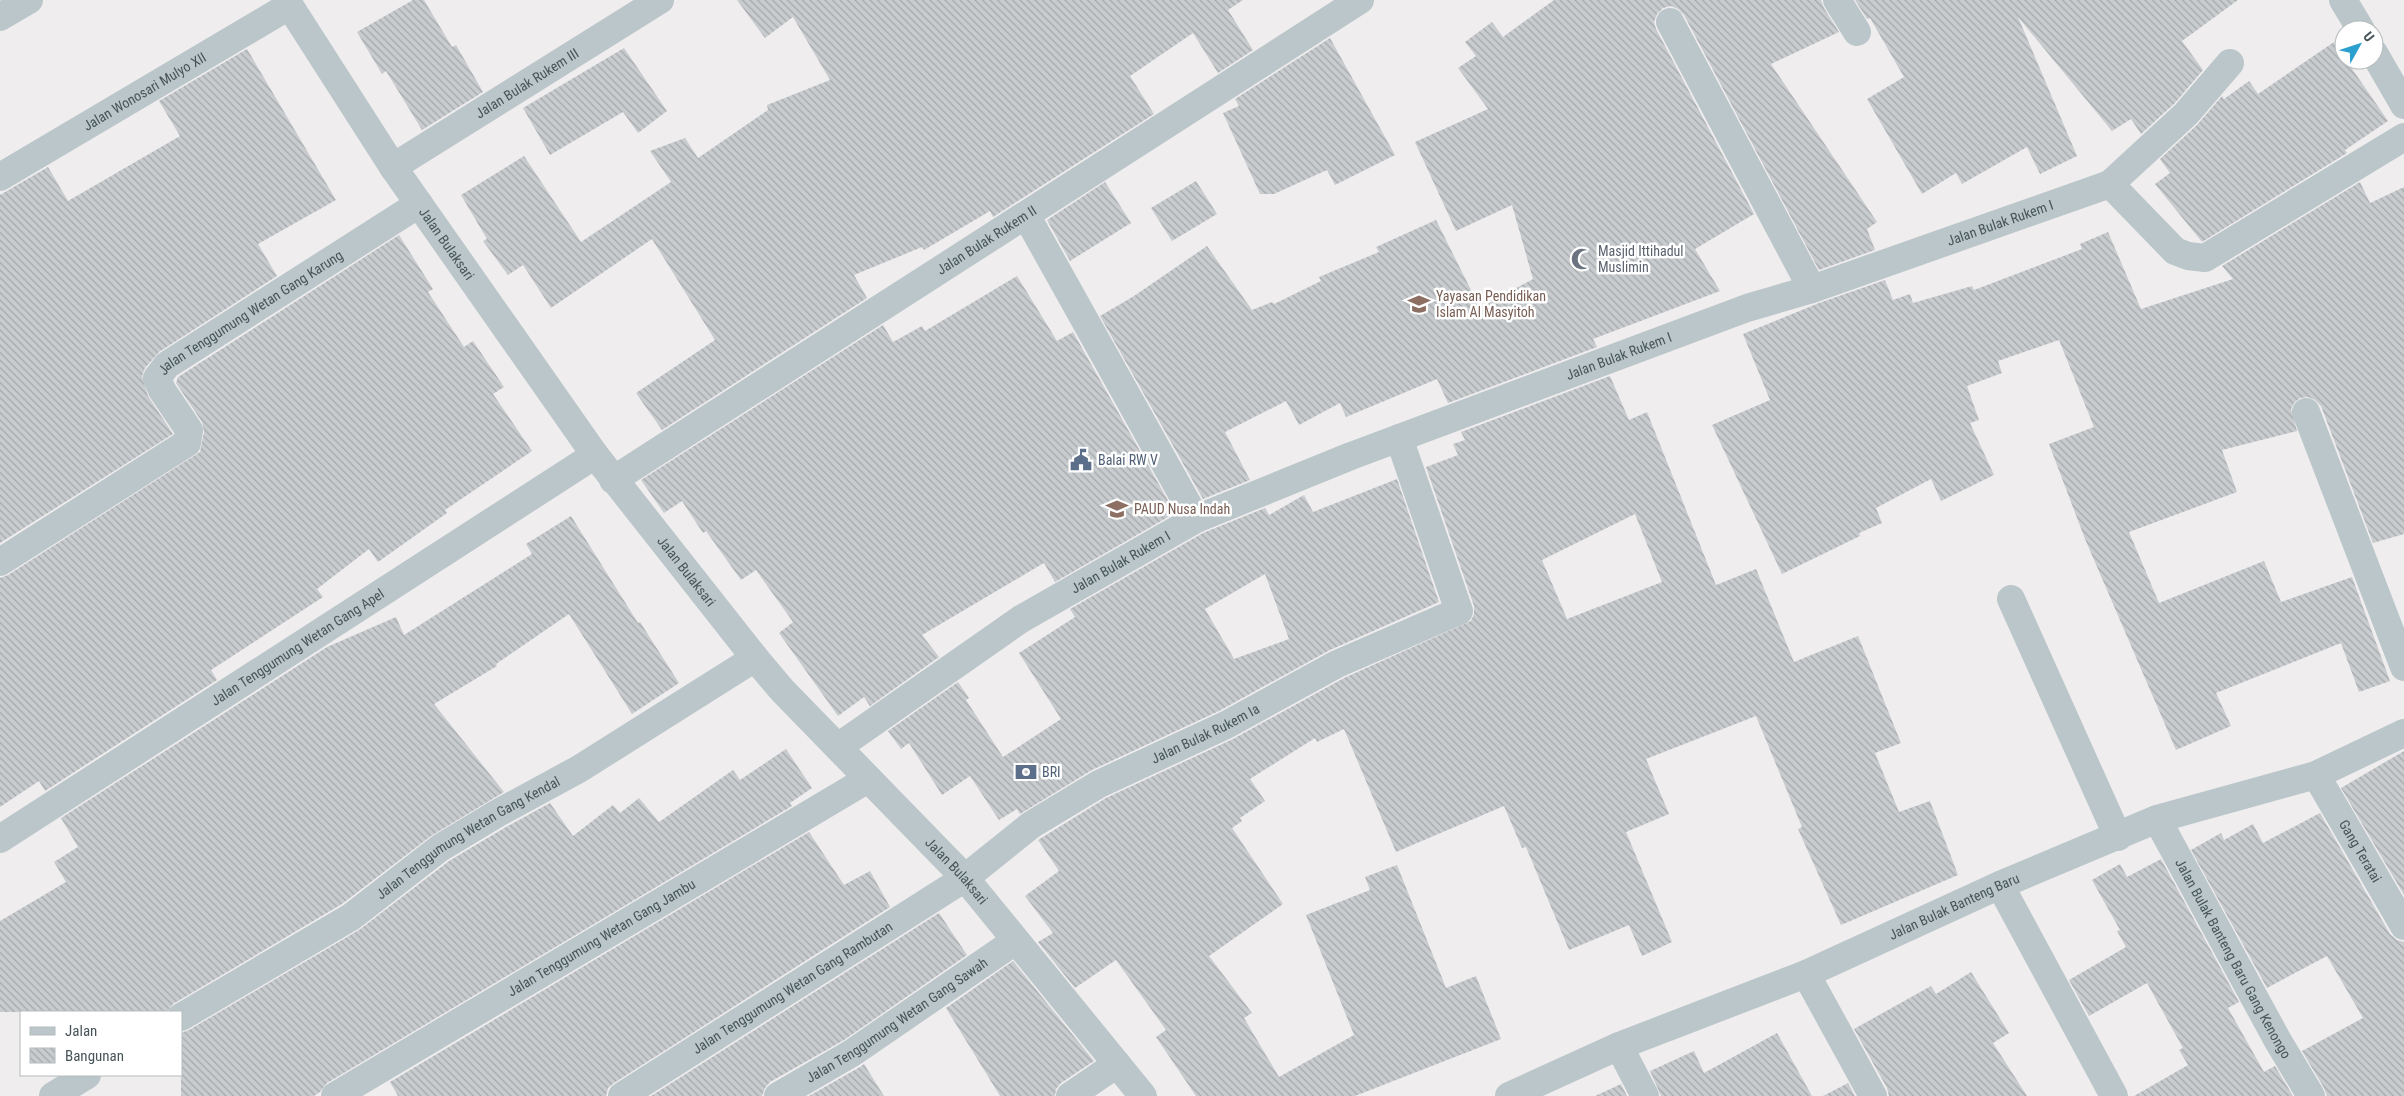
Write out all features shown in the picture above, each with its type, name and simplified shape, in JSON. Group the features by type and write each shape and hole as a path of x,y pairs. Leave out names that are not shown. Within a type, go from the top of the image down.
{"street":[{"path":"0,17 29,0"},
{"name":"Jalan Bulak Rukem III","path":"393,167 660,0"},
{"name":"Jalan Bulak Rukem II","path":"613,480 1360,0"},
{"path":"1837,0 1857,32"},
{"path":"2343,0 2355,20"},
{"name":"Jalan Bulaksari","path":"287,3 393,167 613,480 755,658 868,779 965,878 1144,1096"},
{"name":"Jalan Wonosari Mulyo XII","path":"0,176 287,3"},
{"path":"1670,22 1812,289"},
{"path":"2230,63 2186,114 2110,184 2175,252 2205,258 2404,137"},
{"path":"2384,70 2404,105"},
{"name":"Jalan Bulak Rukem I","path":"838,747 1021,619 1196,520 1351,456 1747,308 1812,289 2110,184"},
{"name":"Jalan Tenggumung Wetan Gang Karung","path":"0,562 186,443 189,430 162,390 157,378 167,365 419,204"},
{"path":"1026,215 1196,520"},
{"path":"2306,412 2404,667"},
{"name":"Jalan Bulak Rukem Ia","path":"965,878 1031,825 1099,784 1226,725 1337,664 1459,611 1399,438"},
{"name":"Jalan Tenggumung Wetan Gang Apel","path":"0,839 595,455"},
{"path":"2012,599 2118,837"},
{"name":"Jalan Tenggumung Wetan Gang Kendal","path":"182,1016 351,917 440,848 498,813 579,769 755,658"},
{"name":"Jalan Bulak Banteng Baru","path":"1509,1096 1619,1046 1806,974 2000,886 2157,819 2316,775 2404,733"},
{"name":"Gang Teratai","path":"2316,775 2404,926"},
{"name":"Jalan Tenggumung Wetan Gang Jambu","path":"335,1096 868,779"},
{"name":"Jalan Bulak Banteng Baru Gang Kenongo","path":"2157,819 2278,1041 2311,1096"},
{"name":"Jalan Tenggumung Wetan Gang Rambutan","path":"622,1096 965,878"},
{"path":"2000,886 2114,1096"},
{"name":"Jalan Tenggumung Wetan Gang Sawah","path":"778,1096 852,1053 1015,940"},
{"path":"1806,974 1873,1096"},
{"path":"1619,1046 1645,1096"},
{"path":"1070,1096 1117,1064"},
{"path":"53,1096 86,1076"}],"building":[{"path":"413,0 424,0 452,47 456,45 483,92 422,130 386,71 382,74 357,32"},
{"path":"737,0 1243,0 1228,10 1253,50 1218,73 1193,33 1130,76 1154,114 993,217 990,211 924,250 922,247 854,275 867,298 662,430 636,393 715,340 652,239 551,308 523,265 508,275 483,241 487,239 461,195 524,156 581,242 671,182 650,151 685,138 698,158 768,110 767,105 830,80 793,17 765,38"},
{"path":"1554,0 1821,0 1839,32 1771,64 1877,222 1867,229 1875,250 1819,270 1684,15 1678,9 1671,6 1663,8 1657,14 1654,22 1656,29 1754,214 1695,249 1720,291 1593,339 1597,347 1448,403 1437,379 1346,417 1340,403 1299,425 1286,401 1225,432 1250,480 1203,499 1100,316 1134,296 1207,246 1252,310 1272,302 1274,304 1321,281 1319,277 1379,252 1376,247 1436,220 1480,308 1533,279 1512,205 1456,231 1415,142 1488,109 1458,68 1476,56 1465,42 1492,22 1503,37"},
{"path":"1855,0 2238,0 2182,41 2203,70 2175,103 2141,134 2131,119 2112,131 2018,17 2077,156 2040,174 2027,147 1962,184 1956,173 1922,194 1867,99 1904,77 1870,18 1867,19"},
{"path":"1330,38 1395,155 1335,185 1327,170 1274,194 1260,194 1223,113 1239,106 1235,99"},
{"path":"2334,42 2334,70 2353,70 2388,121 2345,150 2347,153 2202,242 2155,184 2170,173 2160,159 2197,125 2222,96 2224,99 2249,81 2258,94"},
{"path":"624,48 667,111 638,133 623,112 550,155 523,108"},
{"path":"247,49 336,200 258,244 277,276 159,352 145,368 142,376 148,396 173,434 0,543 0,195 48,167 68,201 180,136 159,101"},
{"path":"1196,181 1217,214 1172,241 1151,208"},
{"path":"1105,182 1131,223 1070,261 1047,220"},
{"path":"2360,182 2370,203 2404,187 2404,534 2373,543 2321,406 2315,400 2308,397 2300,398 2291,409 2297,431 2222,450 2237,492 2129,532 2159,603 2264,561 2281,602 2352,577 2390,681 2359,692 2341,643 2216,693 2231,726 2176,750 2085,539 2049,444 2094,427 2059,340 1998,361 2002,373 1967,386 1979,420 1970,423 1994,475 1941,501 1931,479 1876,508 1882,523 1859,533 1860,536 1782,574 1712,425 1770,400 1743,334 1819,303 1885,280 1893,300 1910,294 1913,303 1972,286 1974,290 2082,249 2080,244 2108,232 2141,309 2233,279 2222,266"},
{"path":"399,235 433,289 428,292 464,347 473,341 504,387 493,394 532,451 445,510 447,513 378,562 369,549 317,589 323,597 211,670 217,680 45,791 39,781 0,807 0,578 8,575 200,452 204,432 202,422 176,383 178,377"},
{"path":"1017,276 1057,341 1073,332 1175,513 1055,582 1044,563 922,635 939,657 870,706 864,697 838,716 779,633 793,622 756,570 741,580 706,531 703,533 682,501 664,513 641,480 883,325 893,342 922,326 925,331"},
{"path":"1610,376 1629,420 1647,412 1716,585 1756,569 1794,662 1858,636 1901,743 1875,753 1899,812 1930,801 1958,875 1841,925 1798,829 1802,827 1756,716 1646,759 1669,814 1626,832 1672,942 1642,956 1629,925 1569,950 1526,847 1522,848 1504,806 1396,852 1344,729 1317,742 1315,738 1250,779 1265,801 1240,818 1242,821 1232,828 1283,904 1209,956 1252,1013 1244,1018 1279,1077 1354,1035 1306,915 1370,890 1365,877 1397,865 1446,988 1476,976 1501,1039 1355,1096 1196,1096 1156,1037 1166,1030 1116,960 1075,988 1038,942 1053,933 1025,896 1059,871 1038,840 1106,798 1233,739 1344,678 1471,621 1474,614 1474,606 1426,467 1458,455 1453,444 1465,440 1461,432","holes":["1635,514 1662,582 1567,619 1542,560"]},
{"path":"1397,479 1439,602 1330,650 1219,711 1092,770 1020,814 1017,809 999,820 970,776 942,795 909,743 901,749 888,731 958,682 969,698 966,700 1003,757 1061,719 1019,653 1075,617 1070,609 1203,533 1265,508 1269,515 1304,495 1313,512","holes":["1265,574 1289,639 1234,659 1205,609"]},
{"path":"571,516 638,623 640,622 679,683 632,714 569,614 496,664 497,666 434,704 504,792 431,836 342,904 173,1004 168,1011 0,1012 0,921 66,882 54,862 78,847 61,818 327,647 396,617 404,635 532,554 526,544"},
{"path":"786,749 812,788 790,803 792,806 327,1083 314,1096 181,1096 182,1033 359,930 449,861 506,827 550,803 573,836 613,805 620,813 639,798 659,822 733,770 740,780"},
{"path":"2404,751 2404,895 2341,788"},
{"path":"2320,813 2390,934 2397,940 2404,942 2404,1096 2327,1096 2302,1051 2363,1018 2327,956 2267,988 2191,850 2221,833 2224,840 2253,824 2263,843"},
{"path":"809,832 844,885 870,871 890,907 614,1083 608,1088 606,1096 398,1096 390,1082"},
{"path":"2161,859 2239,1002 2228,1008 2264,1072 2275,1066 2293,1096 2134,1096 2188,1065 2179,1050 2183,1048 2147,983 2089,1016 2069,980 2126,947 2117,931 2120,930 2092,880 2120,864 2127,877"},
{"path":"939,913 967,955 844,1040 770,1082 762,1096 651,1096"},
{"path":"1013,961 1094,1061 1061,1083 1056,1089 1055,1096 1000,1096 946,1008"},
{"path":"1971,972 2009,1033 1993,1043 2027,1096 1889,1096 1887,1088 1854,1029 1931,986 1936,994"},
{"path":"1777,1033 1812,1096 1661,1096 1650,1071 1694,1051 1704,1073"},
{"path":"864,1064 884,1096 809,1096 860,1067"},
{"path":"1848,1083 1855,1096 1823,1096"},
{"path":"1621,1084 1627,1096 1595,1096"}],"place":[{"name":"Masjid Ittihadul Muslimin","path":"1582,259"},
{"name":"Yayasan Pendidikan Islam Al Masyitoh","path":"1419,304"},
{"name":"Balai RW V","path":"1081,460"},
{"name":"PAUD Nusa Indah","path":"1117,509"},
{"name":"BRI","path":"1026,772"}]}
